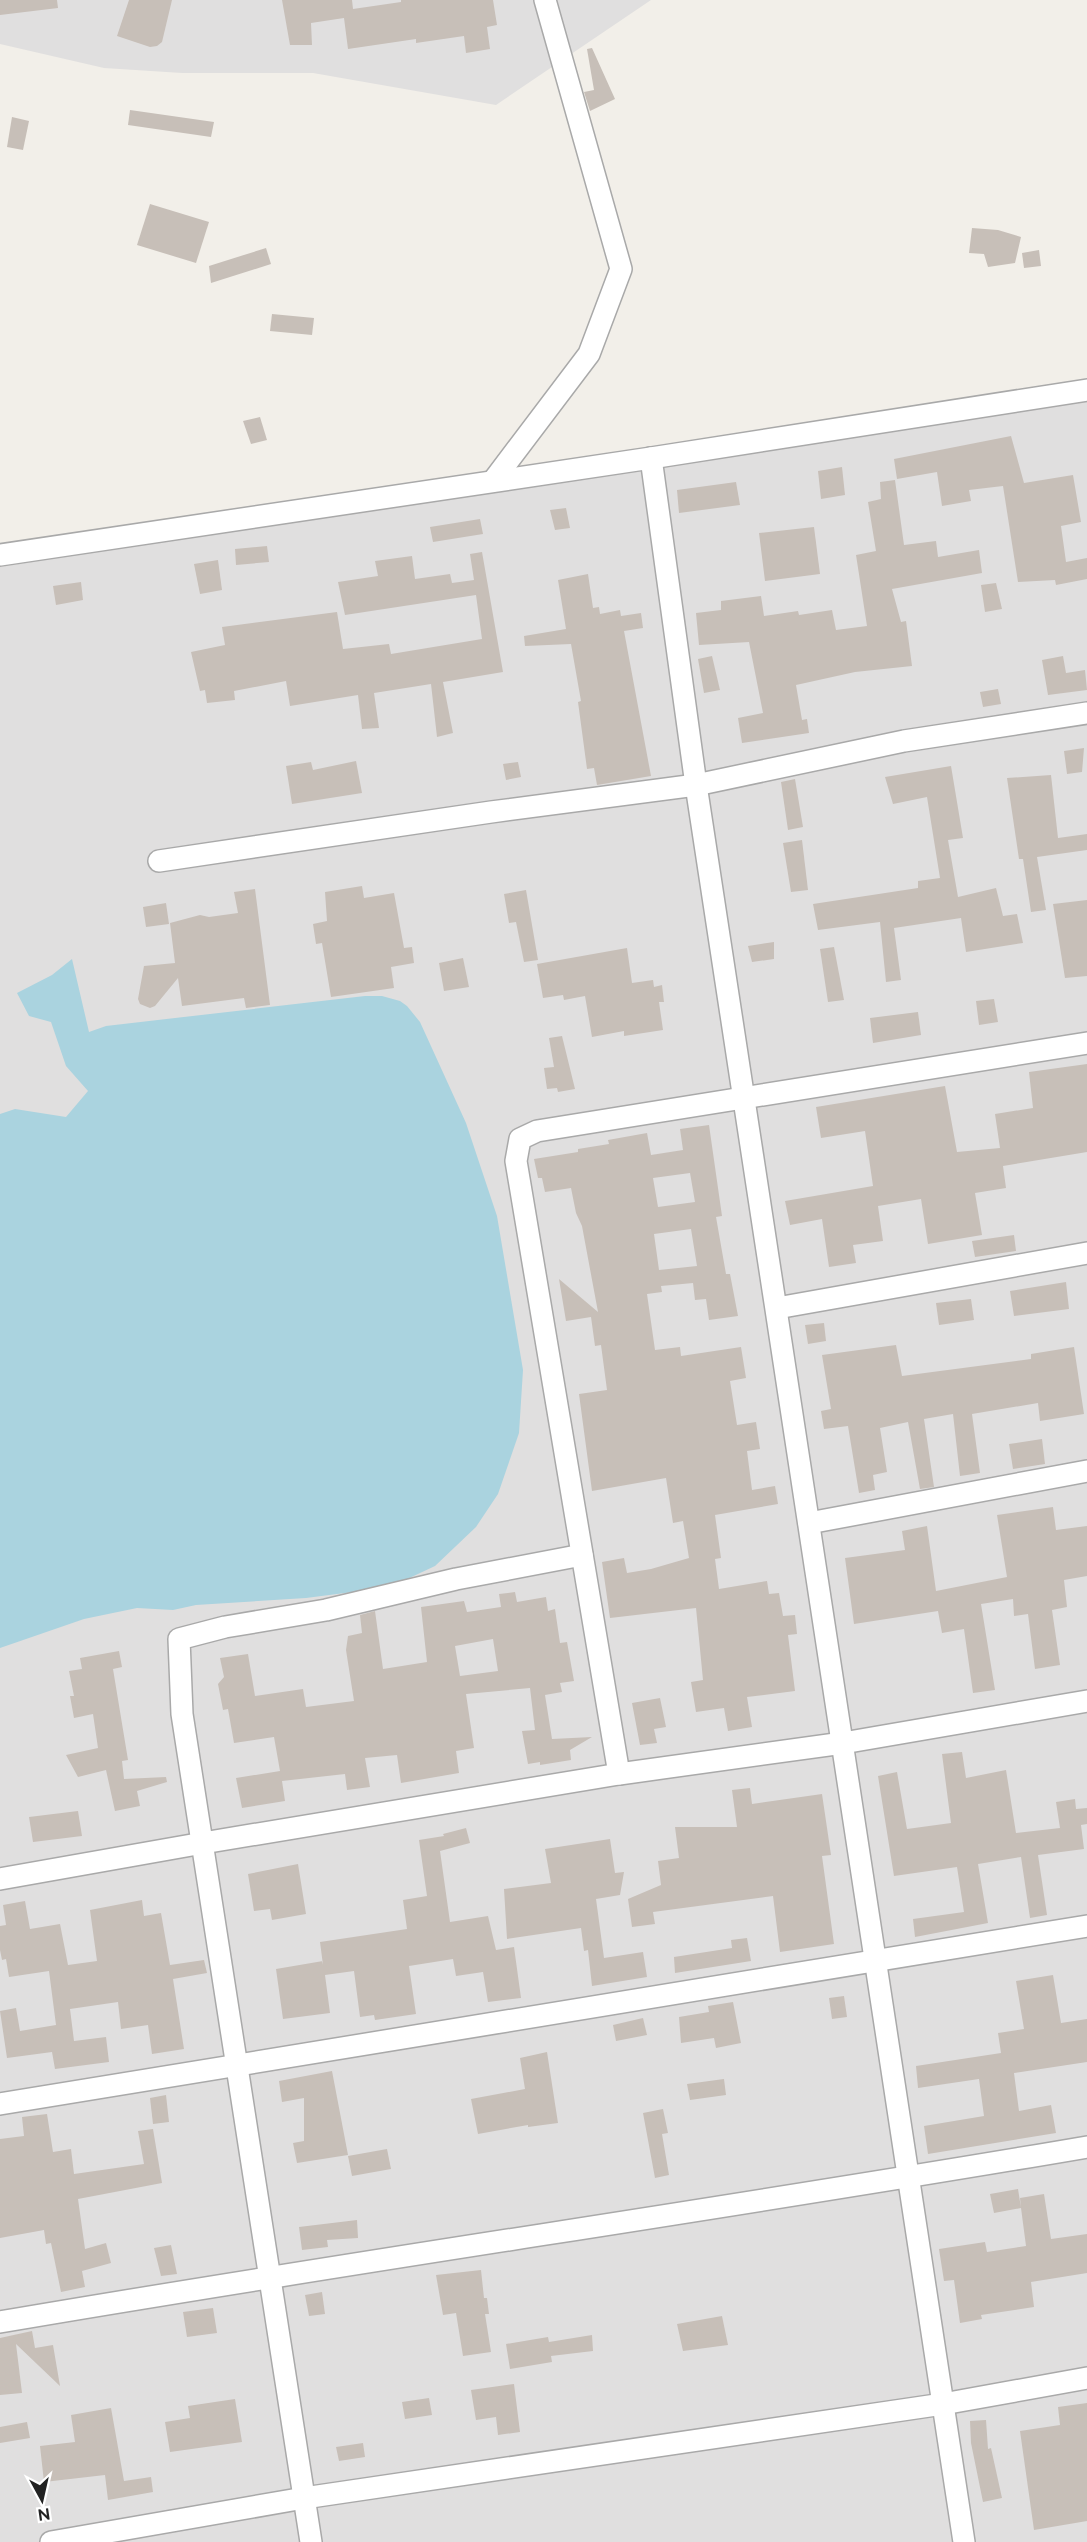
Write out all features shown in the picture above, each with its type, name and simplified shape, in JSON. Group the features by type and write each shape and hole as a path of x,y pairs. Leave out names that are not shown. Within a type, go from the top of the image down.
{"street":[{"path":"493,481 589,354 621,269 545,0"},
{"path":"0,555 1087,390"},
{"path":"651,458 696,785 746,1098 874,1963 964,2542"},
{"path":"159,861 491,812 696,785 904,741 1087,713"},
{"path":"619,1774 516,1161 520,1139 537,1131 1087,1043"},
{"path":"777,1308 1087,1253"},
{"path":"809,1523 1087,1471"},
{"path":"311,2542 182,1714 179,1639 225,1627 326,1610 456,1579 582,1555"},
{"path":"0,1879 619,1774 843,1743 1087,1701"},
{"path":"0,2104 236,2064 874,1963 1087,1926"},
{"path":"0,2322 269,2276 908,2178 1087,2147"},
{"path":"51,2542 304,2498 943,2404 1087,2378"}],"shaded area":[{"path":"0,0 651,0 496,105 313,73 182,73 104,68 0,44"},
{"path":"1087,389 1087,2542 0,2542 0,567"}],"water":[{"path":"72,959 89,1032 106,1026 365,996 382,996 400,1001 420,1022 466,1123 497,1216 523,1370 519,1433 498,1494 476,1527 435,1566 403,1581 368,1590 306,1598 196,1605 173,1610 137,1608 84,1619 0,1648 0,1114 15,1109 66,1117 88,1091 66,1066 51,1022 29,1016 17,993 52,975"}],"building":[{"path":"0,0 57,0 58,8 0,15"},
{"path":"129,0 172,0 162,42 157,46 150,47 117,36"},
{"path":"282,0 352,0 353,9 401,2 401,0 493,0 497,25 487,27 490,49 466,53 464,36 416,43 416,39 348,49 344,18 311,23 312,45 290,45"},
{"path":"592,48 615,99 590,111 584,92 594,90 587,49"},
{"path":"130,110 214,122 211,137 128,125"},
{"path":"12,117 29,121 23,150 7,147"},
{"path":"150,204 209,222 196,263 137,245"},
{"path":"972,228 998,230 1021,237 1015,263 988,267 984,254 969,253"},
{"path":"266,248 271,264 211,283 209,266"},
{"path":"1039,250 1041,266 1024,268 1022,253"},
{"path":"272,314 314,318 312,335 270,331"},
{"path":"260,417 267,440 251,444 243,421"},
{"path":"1011,436 1024,483 1073,475 1081,522 1061,526 1066,562 1087,558 1087,579 1056,585 1055,580 1018,582 1003,486 969,490 971,501 942,506 937,472 897,479 894,459"},
{"path":"842,467 845,495 821,499 818,471"},
{"path":"895,480 904,545 936,541 938,557 979,550 982,573 892,589 901,622 906,621 912,666 855,672 796,685 802,720 807,719 809,733 742,743 738,718 763,713 749,642 699,645 696,613 721,610 721,601 761,596 764,616 798,611 799,615 832,610 836,630 867,626 856,555 876,551 868,502 881,499 880,482"},
{"path":"736,482 740,505 679,513 677,490"},
{"path":"566,508 570,528 555,530 550,510"},
{"path":"480,519 483,534 433,542 430,527"},
{"path":"814,527 820,574 765,581 759,533"},
{"path":"267,546 269,562 236,565 235,549"},
{"path":"482,552 503,672 443,682 453,733 437,737 431,684 374,693 379,728 362,729 358,695 290,706 286,681 234,691 235,700 207,703 205,690 200,691 191,652 225,645 222,627 337,612 343,649 389,644 391,654 482,639 476,595 345,615 338,582 378,576 375,561 412,556 415,579 450,574 452,583 474,580 470,554"},
{"path":"218,560 222,590 200,594 194,564"},
{"path":"588,574 593,608 599,607 600,614 620,610 621,616 641,613 643,628 624,631 651,776 597,785 594,768 587,769 578,702 581,701 571,644 525,646 524,636 566,629 558,580"},
{"path":"81,582 83,600 56,605 53,586"},
{"path":"996,583 1002,609 985,612 981,585"},
{"path":"712,656 720,690 704,693 698,659"},
{"path":"1063,656 1066,673 1085,670 1087,690 1048,695 1042,660"},
{"path":"998,689 1001,704 983,707 980,692"},
{"path":"1084,748 1082,772 1067,774 1064,751"},
{"path":"356,761 362,793 292,804 286,766 311,762 313,770"},
{"path":"518,762 521,777 506,780 503,764"},
{"path":"951,766 963,838 948,840 958,897 996,888 1003,916 1017,914 1023,943 966,952 961,918 894,928 901,980 886,982 880,922 818,930 813,904 918,888 918,881 940,878 927,797 893,804 885,777"},
{"path":"1051,775 1058,838 1087,834 1087,850 1037,857 1046,910 1031,912 1023,859 1019,859 1007,778"},
{"path":"795,779 803,827 788,830 781,782"},
{"path":"802,840 808,890 791,892 783,843"},
{"path":"362,886 364,898 394,893 404,948 412,947 414,963 391,967 394,988 331,997 322,943 316,944 313,924 327,921 325,892"},
{"path":"255,889 270,1005 246,1008 244,998 182,1006 178,978 155,1006 150,1008 140,1004 138,999 144,966 175,963 170,923 200,915 209,917 238,913 234,892"},
{"path":"526,890 538,960 524,962 516,922 509,923 504,894"},
{"path":"1087,900 1087,976 1065,978 1053,904"},
{"path":"166,903 169,924 146,927 143,907"},
{"path":"774,942 774,959 752,962 748,946"},
{"path":"834,947 844,1000 828,1002 820,949"},
{"path":"627,948 632,983 653,980 654,987 662,985 664,1002 659,1002 663,1030 624,1036 624,1031 592,1037 585,996 564,1000 563,995 543,998 537,964"},
{"path":"463,958 469,987 444,991 439,963"},
{"path":"994,999 998,1022 979,1025 976,1001"},
{"path":"918,1012 921,1035 873,1043 870,1018"},
{"path":"562,1036 575,1089 558,1092 557,1088 547,1089 544,1068 554,1067 549,1038"},
{"path":"1087,1064 1087,1152 1003,1166 1006,1188 975,1193 982,1235 928,1244 921,1199 878,1206 883,1241 853,1245 856,1263 829,1267 822,1219 790,1225 785,1201 873,1186 865,1131 821,1138 816,1107 945,1086 957,1152 1000,1148 995,1114 1033,1108 1029,1072"},
{"path":"709,1125 722,1216 716,1217 726,1274 730,1274 738,1316 709,1320 706,1299 695,1300 693,1283 661,1286 662,1292 647,1294 655,1350 680,1347 681,1356 741,1347 746,1378 730,1381 737,1425 756,1422 760,1449 747,1451 752,1490 775,1486 778,1504 715,1515 721,1558 715,1559 719,1589 767,1581 769,1594 779,1593 783,1616 795,1615 797,1634 788,1635 795,1691 747,1697 752,1727 728,1731 724,1708 696,1712 691,1682 703,1680 696,1608 610,1618 602,1562 624,1558 627,1573 689,1558 683,1521 673,1523 666,1478 592,1491 579,1394 607,1390 601,1345 595,1346 591,1317 566,1321 559,1279 598,1312 582,1226 576,1213 571,1188 545,1192 542,1178 538,1178 534,1159 578,1152 578,1149 609,1144 608,1140 647,1133 651,1155 683,1150 680,1129","holes":["690,1173 695,1202 658,1207 653,1178","691,1229 697,1266 659,1270 654,1234"]},
{"path":"1014,1235 1016,1251 975,1257 972,1241"},
{"path":"1066,1282 1069,1309 1014,1316 1010,1291"},
{"path":"971,1299 974,1320 939,1325 936,1303"},
{"path":"824,1323 826,1341 808,1344 805,1325"},
{"path":"896,1345 902,1376 1031,1359 1031,1354 1074,1347 1084,1414 1040,1421 1038,1403 972,1414 980,1473 960,1476 953,1414 924,1419 934,1487 920,1489 908,1422 880,1428 887,1472 873,1475 875,1490 859,1493 848,1426 824,1429 821,1411 831,1409 822,1355"},
{"path":"1042,1439 1045,1464 1013,1469 1009,1444"},
{"path":"1053,1507 1056,1530 1087,1526 1087,1576 1064,1580 1067,1607 1052,1610 1060,1665 1035,1669 1028,1614 1014,1616 1013,1599 981,1604 995,1690 973,1693 964,1629 942,1633 938,1611 854,1624 845,1558 905,1550 902,1531 927,1526 936,1591 1007,1577 997,1515"},
{"path":"515,1592 517,1602 546,1597 548,1611 555,1609 560,1643 567,1642 574,1681 560,1683 562,1692 545,1695 552,1739 592,1737 570,1750 571,1760 540,1765 540,1762 528,1764 522,1731 535,1730 530,1688 466,1694 474,1748 456,1751 459,1773 401,1783 397,1755 365,1758 370,1787 347,1790 345,1774 282,1781 285,1801 242,1808 236,1778 280,1771 274,1737 234,1743 228,1709 223,1710 218,1684 224,1677 220,1658 248,1654 255,1696 303,1689 306,1707 354,1701 346,1650 348,1636 362,1633 360,1615 375,1611 383,1669 427,1662 421,1607 464,1601 467,1612 501,1607 499,1594","holes":["493,1639 498,1671 460,1676 455,1646"]},
{"path":"119,1651 122,1667 113,1669 128,1760 122,1761 124,1779 166,1777 167,1782 137,1791 140,1806 115,1811 106,1770 78,1777 66,1755 98,1748 93,1714 74,1718 70,1696 74,1696 69,1671 82,1669 80,1658"},
{"path":"660,1698 666,1727 654,1729 657,1743 640,1745 632,1703"},
{"path":"962,1752 966,1778 1006,1770 1016,1833 1060,1828 1056,1802 1075,1799 1076,1809 1087,1808 1087,1824 1081,1825 1084,1849 1038,1855 1047,1915 1030,1918 1021,1857 978,1864 988,1923 915,1937 913,1919 964,1912 957,1867 894,1876 878,1776 897,1772 907,1829 951,1823 942,1754"},
{"path":"750,1788 752,1804 822,1794 831,1855 822,1856 834,1944 780,1952 773,1896 653,1912 655,1924 632,1927 628,1899 661,1885 658,1861 679,1858 675,1827 737,1827 732,1790"},
{"path":"78,1811 82,1836 33,1842 29,1817"},
{"path":"466,1828 470,1843 440,1851 450,1922 488,1916 496,1950 514,1947 521,1998 488,2002 483,1972 456,1976 453,1959 409,1966 416,2014 375,2020 374,2015 360,2017 354,1971 325,1975 330,2013 283,2019 276,1969 322,1961 320,1942 407,1929 403,1900 427,1896 419,1840 444,1836 443,1834"},
{"path":"610,1839 615,1873 624,1872 620,1895 596,1899 604,1958 643,1952 647,1977 592,1986 588,1950 584,1951 581,1928 507,1939 504,1889 551,1883 545,1849"},
{"path":"298,1864 306,1914 272,1920 270,1909 254,1911 248,1874"},
{"path":"142,1900 144,1916 161,1913 170,1965 204,1960 207,1973 173,1979 184,2049 152,2054 148,2025 121,2029 118,2002 70,2009 74,2041 106,2037 109,2062 55,2069 52,2052 7,2058 0,2011 16,2008 20,2031 56,2025 49,1971 9,1977 6,1959 2,1960 0,1950 0,1926 6,1925 3,1905 25,1901 30,1929 60,1924 68,1965 97,1961 90,1910"},
{"path":"747,1938 751,1961 675,1973 674,1957 732,1948 731,1940"},
{"path":"1053,1975 1061,2023 1087,2019 1087,2062 1014,2073 1019,2111 1051,2105 1056,2133 928,2154 924,2126 984,2116 979,2079 918,2088 916,2066 1001,2053 998,2033 1024,2029 1016,1981"},
{"path":"844,1996 847,2017 832,2019 829,1998"},
{"path":"733,2002 741,2043 716,2048 714,2038 681,2043 679,2017 709,2012 708,2006"},
{"path":"643,2018 647,2035 616,2041 613,2025"},
{"path":"547,2052 558,2123 528,2127 528,2125 478,2134 471,2099 525,2089 520,2058"},
{"path":"332,2071 348,2155 297,2163 293,2143 304,2141 304,2098 282,2102 279,2081"},
{"path":"724,2079 726,2095 690,2100 687,2084"},
{"path":"166,2095 169,2122 153,2124 150,2098"},
{"path":"663,2109 668,2133 662,2134 669,2175 655,2178 643,2113"},
{"path":"47,2114 53,2152 71,2149 74,2174 144,2164 138,2131 153,2129 162,2183 78,2199 85,2249 106,2243 111,2263 82,2271 85,2287 61,2292 51,2243 46,2244 44,2230 0,2238 0,2139 24,2136 22,2117"},
{"path":"387,2149 391,2169 352,2176 348,2156"},
{"path":"1018,2189 1021,2208 994,2213 990,2194"},
{"path":"1044,2194 1051,2239 1087,2234 1087,2273 1031,2282 1034,2307 981,2315 982,2319 960,2323 954,2280 944,2281 939,2249 985,2242 987,2252 1026,2246 1020,2198"},
{"path":"357,2220 358,2238 327,2240 328,2247 302,2250 299,2227"},
{"path":"171,2245 177,2274 161,2276 154,2248"},
{"path":"481,2270 484,2298 487,2298 489,2314 485,2314 491,2352 463,2356 456,2313 443,2315 436,2275"},
{"path":"322,2292 325,2314 309,2316 305,2295"},
{"path":"213,2308 217,2333 187,2337 183,2312"},
{"path":"722,2316 728,2345 683,2351 677,2324"},
{"path":"32,2331 35,2348 53,2345 60,2386 16,2344 22,2393 0,2395 0,2338"},
{"path":"592,2335 593,2351 551,2356 552,2362 510,2369 506,2344 548,2337 549,2342"},
{"path":"514,2384 520,2432 498,2435 496,2417 476,2420 471,2390"},
{"path":"429,2398 432,2415 405,2419 402,2402"},
{"path":"235,2399 242,2442 170,2452 165,2422 190,2418 188,2406"},
{"path":"1087,2403 1087,2521 1034,2530 1020,2431 1060,2425 1058,2407"},
{"path":"111,2408 124,2481 151,2477 153,2492 108,2500 105,2475 44,2482 40,2446 75,2442 71,2415"},
{"path":"986,2420 988,2449 991,2448 1002,2498 983,2502 971,2443 970,2421"},
{"path":"27,2422 30,2438 0,2443 0,2427"},
{"path":"363,2443 365,2457 339,2461 336,2447"}]}
